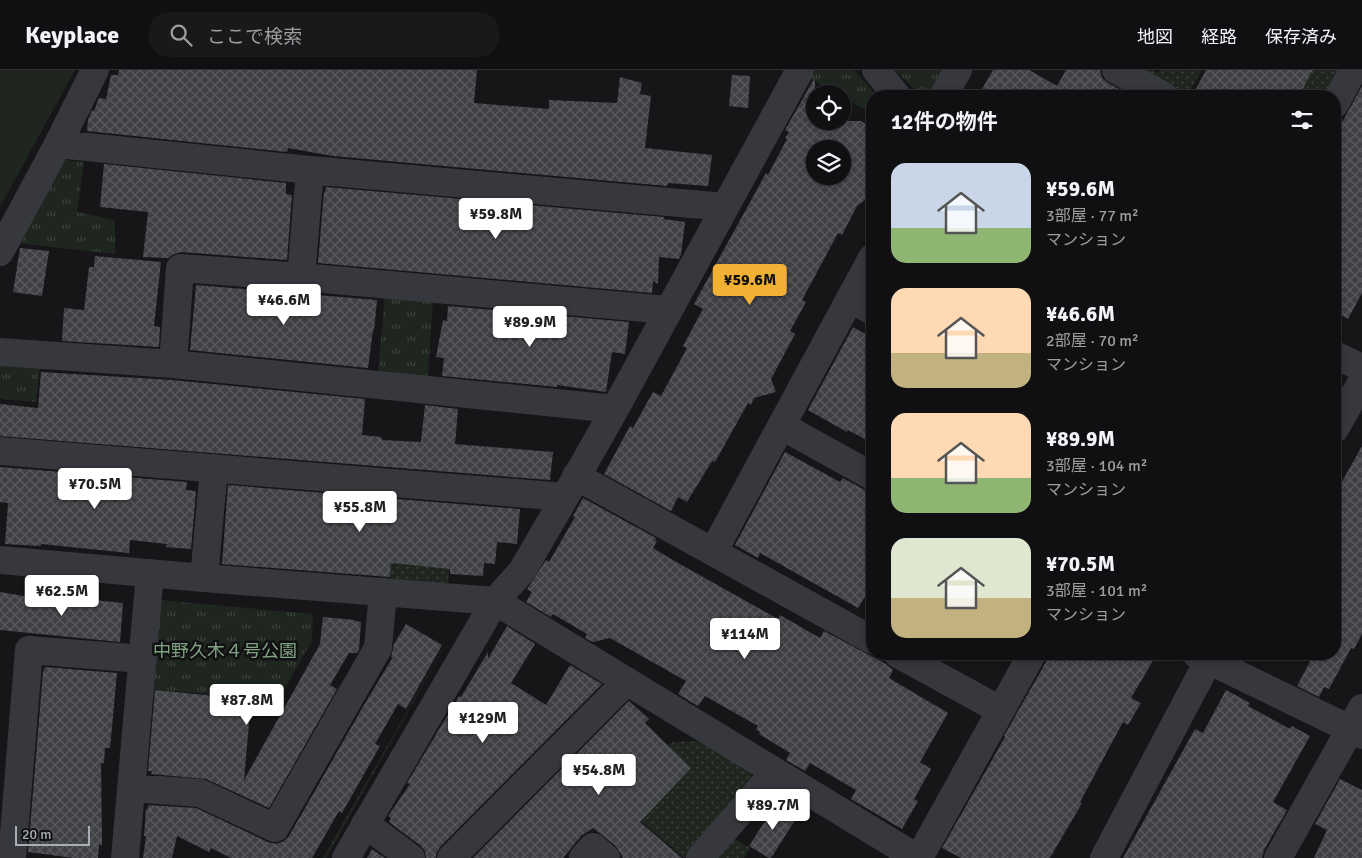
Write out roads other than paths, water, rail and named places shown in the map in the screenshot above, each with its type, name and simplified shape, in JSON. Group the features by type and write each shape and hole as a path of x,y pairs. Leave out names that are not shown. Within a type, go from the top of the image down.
{"street":[{"path":"0,252 95,70"},
{"path":"346,858 495,601 522,571 615,409 800,70"},
{"path":"876,70 892,90"},
{"path":"946,90 958,70"},
{"path":"1116,70 1153,90"},
{"path":"1341,93 1354,70"},
{"path":"58,144 310,170 725,207"},
{"path":"301,277 310,170"},
{"path":"172,364 180,268 668,310"},
{"path":"713,552 782,426 861,305 866,284"},
{"path":"0,352 172,364 615,409"},
{"path":"1341,358 1362,368"},
{"path":"1341,418 1362,380"},
{"path":"782,426 866,473"},
{"path":"0,451 214,468 570,487 713,552 866,637"},
{"path":"204,578 214,468"},
{"path":"0,560 495,601 918,858 1029,660"},
{"path":"125,858 150,573"},
{"path":"131,788 200,793 275,828 378,648 383,592"},
{"path":"12,858 29,650 143,659"},
{"path":"909,660 1000,710"},
{"path":"1104,858 1203,660"},
{"path":"1214,660 1358,724 1278,858"},
{"path":"451,858 627,681"},
{"path":"700,858 775,772"},
{"path":"365,824 411,858"},
{"path":"583,858 594,847 606,858"}],"park label":[{"name":"中野久木４号公園","path":"225,651"}]}
